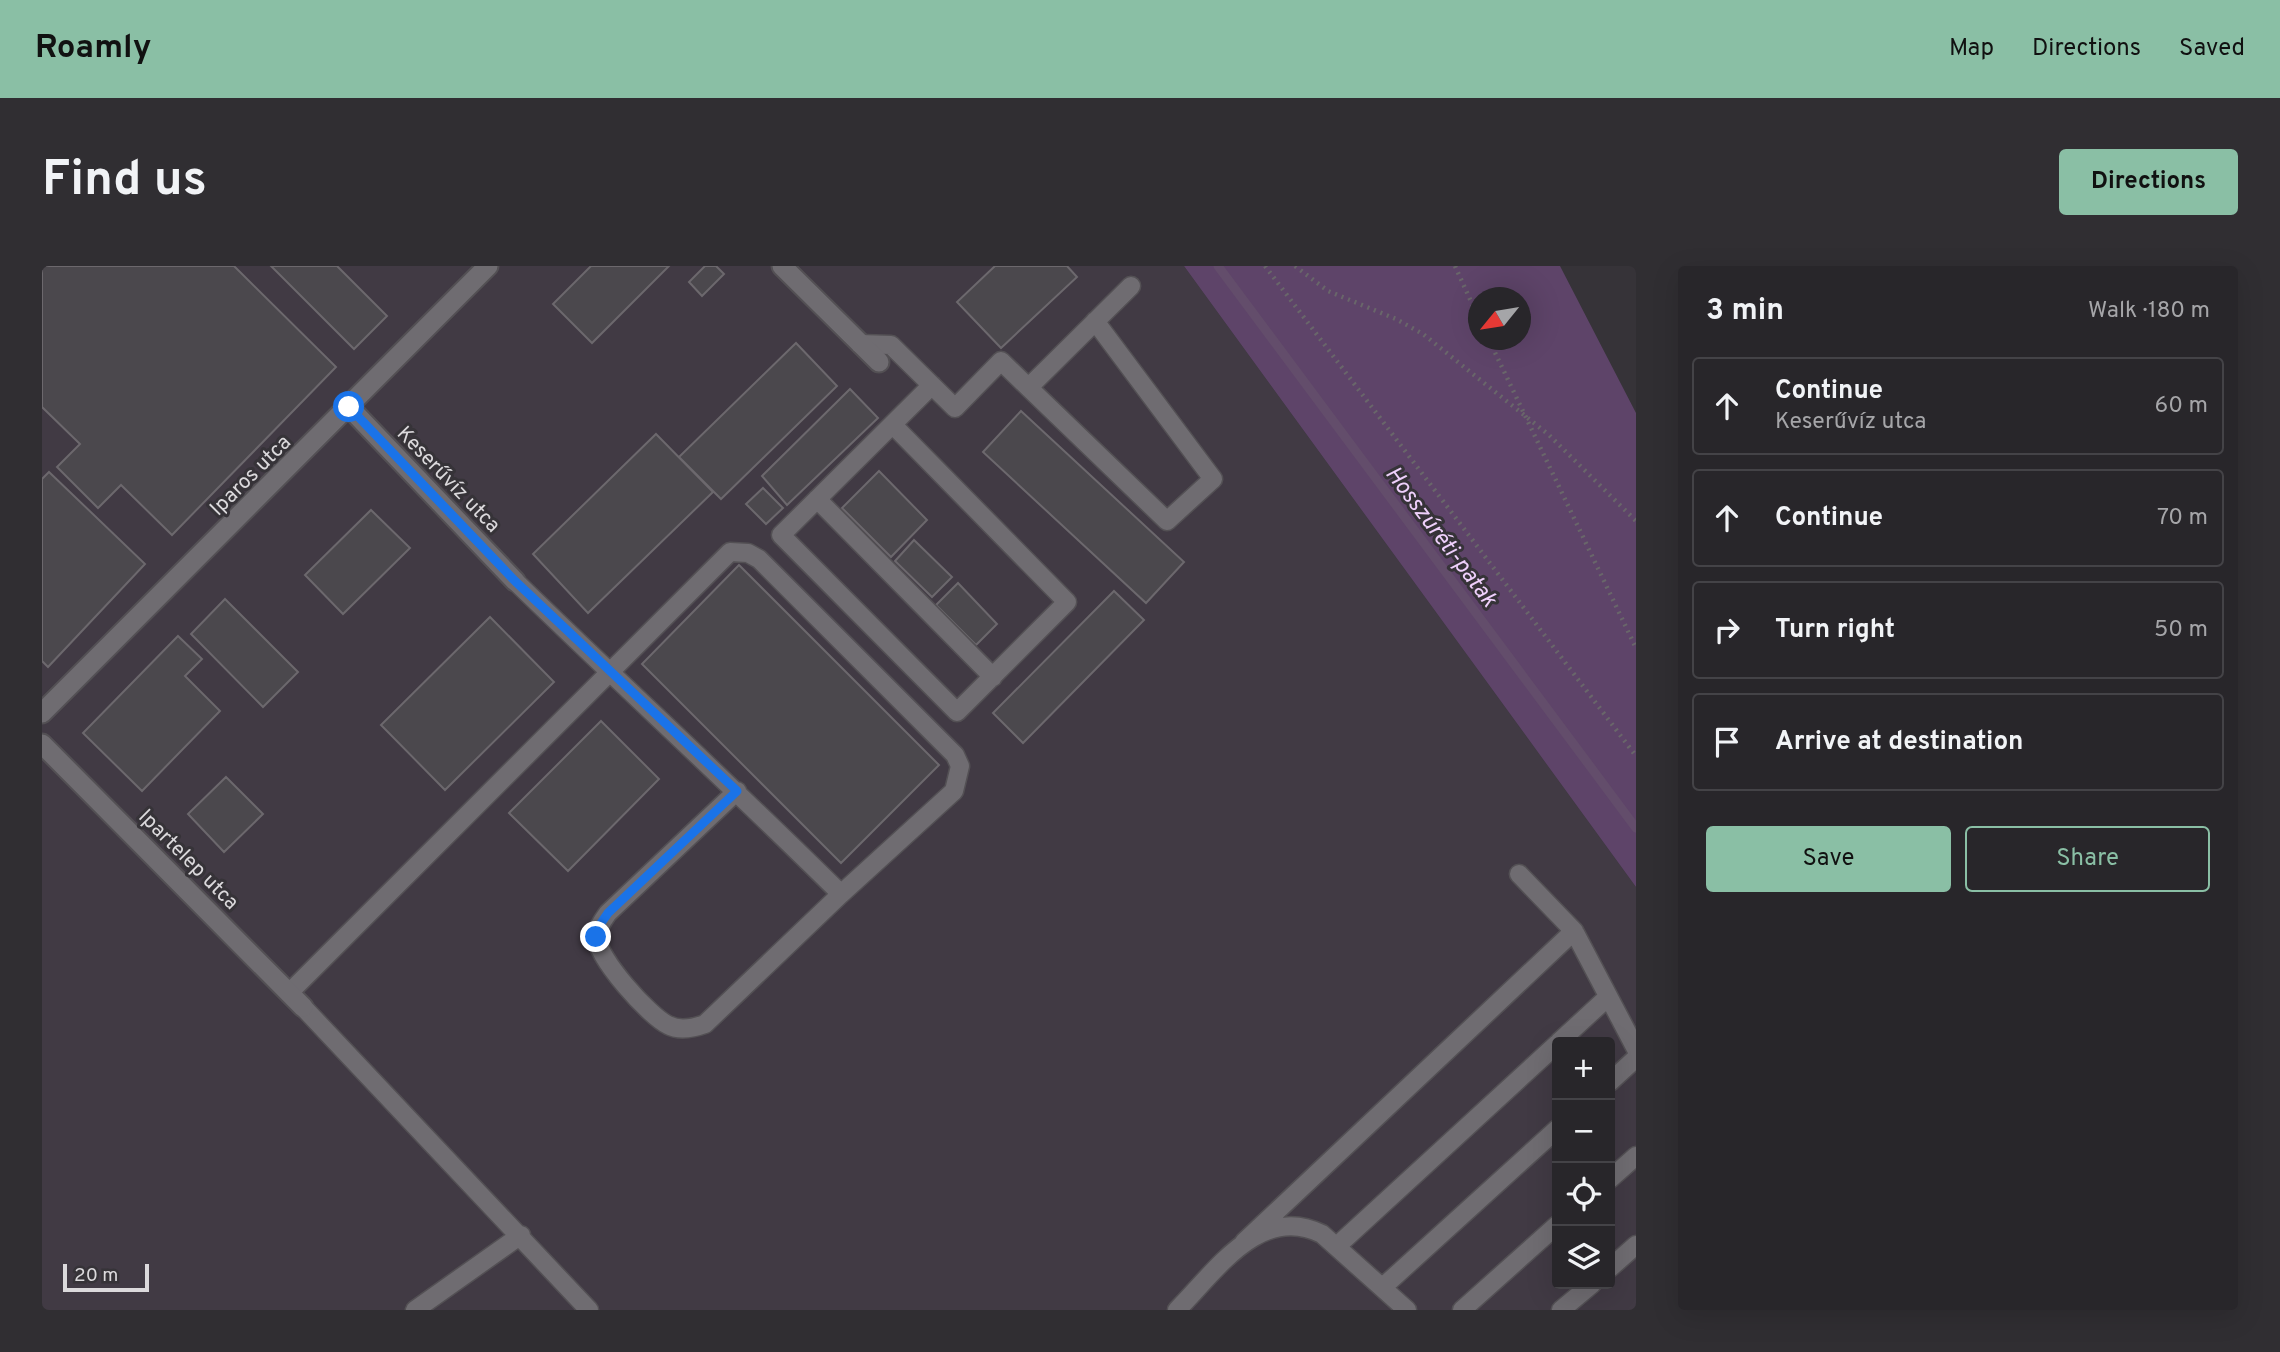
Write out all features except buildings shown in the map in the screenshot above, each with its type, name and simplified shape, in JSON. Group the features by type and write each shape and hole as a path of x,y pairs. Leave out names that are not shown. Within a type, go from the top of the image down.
{"street":[{"name":"Iparos utca","path":"42,713 488,266"},
{"path":"782,266 880,362"},
{"name":"Keserűvíz utca","path":"349,407 515,581"},
{"name":"Ipartelep utca","path":"42,744 296,1000"}],"lane":[{"path":"1029,387 1131,286"},
{"path":"860,344 891,345 955,408 1001,361 1167,521 1213,479 1095,321"},
{"path":"893,425 1067,602 957,712 781,535 932,385"},
{"path":"817,499 993,677"},
{"path":"589,1310 296,1000 730,552 748,553 759,559 956,755 960,766 954,791 705,1024 681,1028 667,1026 604,960 596,937 599,926 608,913 737,791"},
{"path":"515,581 737,791 841,894"},
{"path":"1519,874 1574,931 1636,1049"},
{"path":"1177,1310 1244,1242 1574,931"},
{"path":"1565,1037 1608,998"},
{"path":"1337,1246 1552,1049"},
{"path":"1615,1077 1636,1058"},
{"path":"1384,1286 1552,1134"},
{"path":"1615,1175 1636,1156"},
{"path":"1244,1242 1258,1232 1288,1224 1305,1225 1337,1246 1384,1286 1406,1310"},
{"path":"1462,1310 1556,1226"},
{"path":"415,1310 521,1235"},
{"path":"1615,1264 1636,1245"},
{"path":"1561,1310 1586,1289"}],"path":[{"path":"1265,266 1636,756"},
{"path":"1296,266 1328,291 1396,319 1423,334 1549,435 1636,521"},
{"path":"1455,266 1468,294"},
{"path":"1494,350 1636,648"}],"shaded area":[{"path":"42,266 1184,266 1636,887 1636,1310 42,1310"},
{"path":"1184,266 1560,266 1636,413 1636,887"}],"waterway":[{"name":"Hosszúréti-patak","path":"1218,266 1636,828"}],"route":[{"path":"349,407 515,581 737,791 608,913 599,926 596,937"}]}
